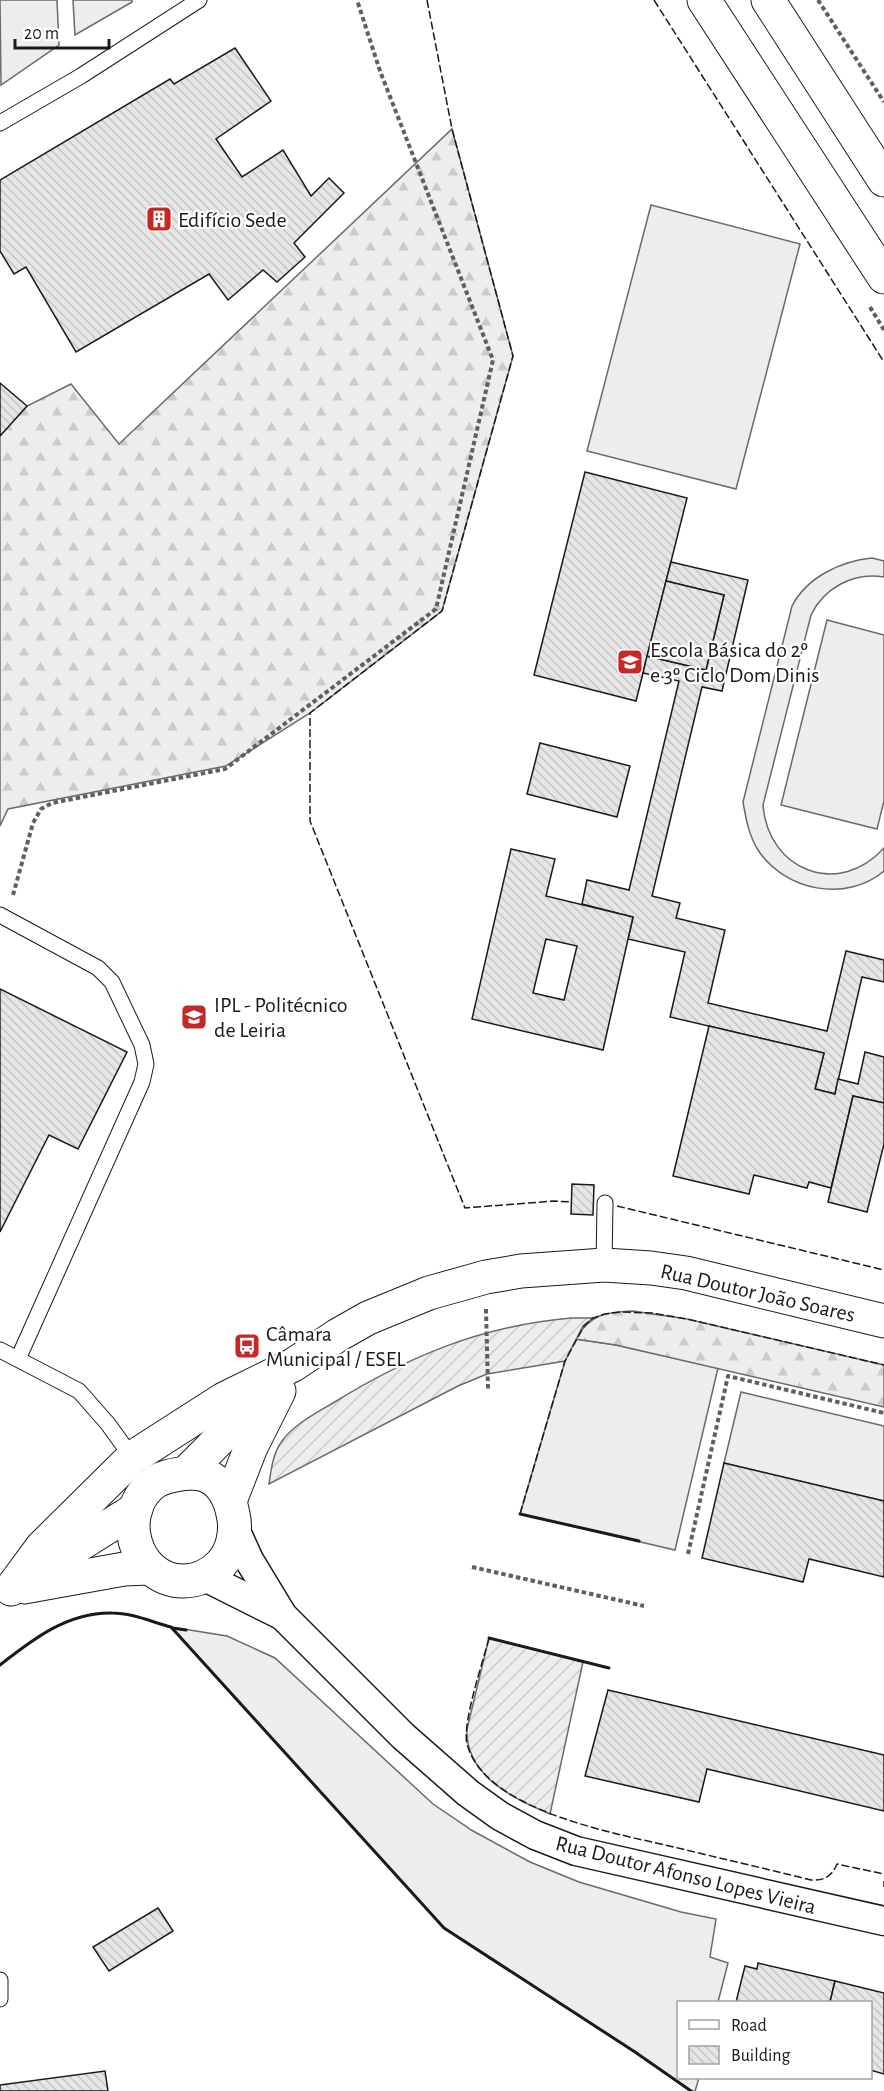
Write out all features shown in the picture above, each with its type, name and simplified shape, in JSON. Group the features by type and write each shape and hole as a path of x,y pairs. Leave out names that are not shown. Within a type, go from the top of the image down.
{"main road":[{"path":"704,0 884,277"},
{"path":"768,0 884,180"},
{"name":"Rua Doutor João Soares","path":"5,1593 42,1547 132,1458 224,1399 293,1365 338,1335 387,1309 429,1293 486,1277 521,1271 604,1265 687,1273 884,1321"},
{"name":"Rua Doutor João Soares","path":"186,1473 293,1365"},
{"name":"Rua Doutor João Soares","path":"232,1515 262,1424 293,1365"},
{"path":"5,1593 144,1496 170,1475 186,1473 204,1475 224,1490 232,1515 231,1547 223,1562 205,1577 190,1581 175,1581 149,1568 133,1539 144,1496"},
{"path":"5,1593 123,1569 149,1568"}],"street":[{"name":"Rua Doutor Afonso Lopes Vieira","path":"232,1515 249,1560 283,1616 403,1736 468,1793 500,1816 535,1835 576,1851 884,1921"},
{"name":"Rua Doutor Afonso Lopes Vieira","path":"205,1577 283,1616"}],"lane":[{"path":"0,123 81,76 199,0"},
{"path":"3,916 98,968 112,982 142,1045 146,1064 142,1082 18,1359"},
{"path":"604,1265 605,1203"},
{"path":"0,1350 79,1391 108,1424 132,1458 144,1496"},
{"path":"0,1980 0,1999"}],"path":[{"path":"3,916 33,824 41,809 52,803 225,769 436,609 493,360 381,70 357,0"},
{"path":"818,0 884,102"},
{"path":"486,1277 488,1389"},
{"path":"688,1554 728,1376 884,1413"},
{"path":"472,1567 644,1606"}],"green space":[{"path":"0,0 57,0 59,45 1,85"},
{"path":"73,0 132,0 132,2 75,35"},
{"path":"452,129 513,356 442,611 310,713 226,766 8,809 0,826 0,436 27,406 71,384 119,444"},
{"path":"651,205 800,244 736,489 587,451"},
{"path":"872,558 884,561 884,577 861,577 841,584 824,597 811,615 763,805 768,828 778,847 792,861 808,870 827,874 847,872 866,863 884,848 884,871 869,881 852,887 817,888 784,875 770,864 752,839 743,802 792,606 806,587 826,572 849,563"},
{"path":"827,620 884,635 884,801 877,829 781,805"},
{"path":"633,1311 687,1319 884,1365 884,1407 616,1345 575,1339 593,1319 614,1312"},
{"path":"593,1318 583,1326 565,1361 487,1374 458,1386 269,1484 274,1456 287,1435 305,1420 361,1386 418,1358 476,1336 538,1322"},
{"path":"575,1339 616,1345 718,1368 675,1550 520,1514 565,1361"},
{"path":"741,1392 884,1426 884,1501 724,1463"},
{"path":"171,1627 227,1636 275,1658 433,1804 473,1831 530,1862 579,1882 681,1912 716,1919 710,1957 728,1963 718,2001 677,2001 677,2079 699,2079 695,2091 691,2091 444,1928"},
{"path":"489,1638 583,1662 550,1814 521,1801 494,1783 474,1760 468,1745 467,1729"}],"building":[{"name":"Edifício Sede","path":"235,48 271,101 216,139 242,177 283,150 311,196 329,178 344,193 294,243 305,257 277,282 263,270 228,300 209,274 76,352 26,267 14,274 0,251 0,180 170,79 174,84"},
{"path":"0,383 27,406 0,436"},
{"path":"585,472 687,498 636,701 534,675"},
{"path":"671,562 748,580 722,691 702,687 652,896 680,903 676,918 725,930 708,1003 827,1031 846,951 884,960 884,982 862,977 835,1094 815,1089 824,1053 670,1017 685,952 628,939 633,917 582,904 587,880 629,890 679,681 643,673 647,656 706,670 724,595 666,581"},
{"path":"666,581 724,595 706,670 647,656"},
{"path":"540,743 630,766 617,817 527,794"},
{"path":"511,849 555,859 546,896 633,917 603,1050 472,1019","holes":["546,939 577,946 564,1000 533,993"]},
{"path":"0,989 127,1052 78,1149 49,1135 0,1232"},
{"path":"709,1026 824,1053 815,1089 835,1094 838,1079 858,1084 865,1052 884,1057 884,1103 853,1096 831,1188 809,1182 807,1188 754,1175 749,1194 673,1176"},
{"path":"853,1096 884,1103 884,1144 867,1212 828,1202"},
{"path":"572,1184 594,1185 593,1215 571,1214"},
{"path":"724,1463 884,1501 884,1577 809,1559 803,1582 702,1558"},
{"path":"608,1690 884,1755 884,1811 707,1769 699,1802 585,1776"},
{"path":"158,1908 173,1931 109,1971 93,1947"},
{"path":"758,1963 835,1981 830,2001 736,2001 745,1966 757,1969"},
{"path":"835,1981 884,1993 884,2074 872,2071 872,2001 830,2001"},
{"path":"105,2071 108,2091 0,2091 0,2085"}],"fence":[{"path":"427,0 452,129 513,356 442,611 310,713 310,821 465,1208 554,1201 571,1202"},
{"path":"654,0 884,362"},
{"path":"617,1206 884,1270"},
{"path":"520,1514 565,1361 584,1326 593,1318 620,1312 652,1313 687,1319 884,1365"},
{"path":"489,1638 470,1708 466,1734 467,1744 479,1767 499,1787 526,1803 590,1827 811,1880 827,1877 837,1864 884,1874"},
{"path":"884,1881 884,1887"}],"wall":[{"path":"520,1514 639,1541"},
{"path":"0,1665 38,1637 81,1617 119,1613 171,1627 444,1928 691,2091"},
{"path":"172,1628 186,1630"},
{"path":"489,1638 609,1668"}],"place":[{"name":"Edifício Sede","path":"159,219"},
{"name":"Escola Básica do 2º e 3º Ciclo Dom Dinis","path":"630,662"},
{"name":"IPL - Politécnico de Leiria","path":"194,1017"},
{"name":"Câmara Municipal / ESEL","path":"247,1346"}]}
